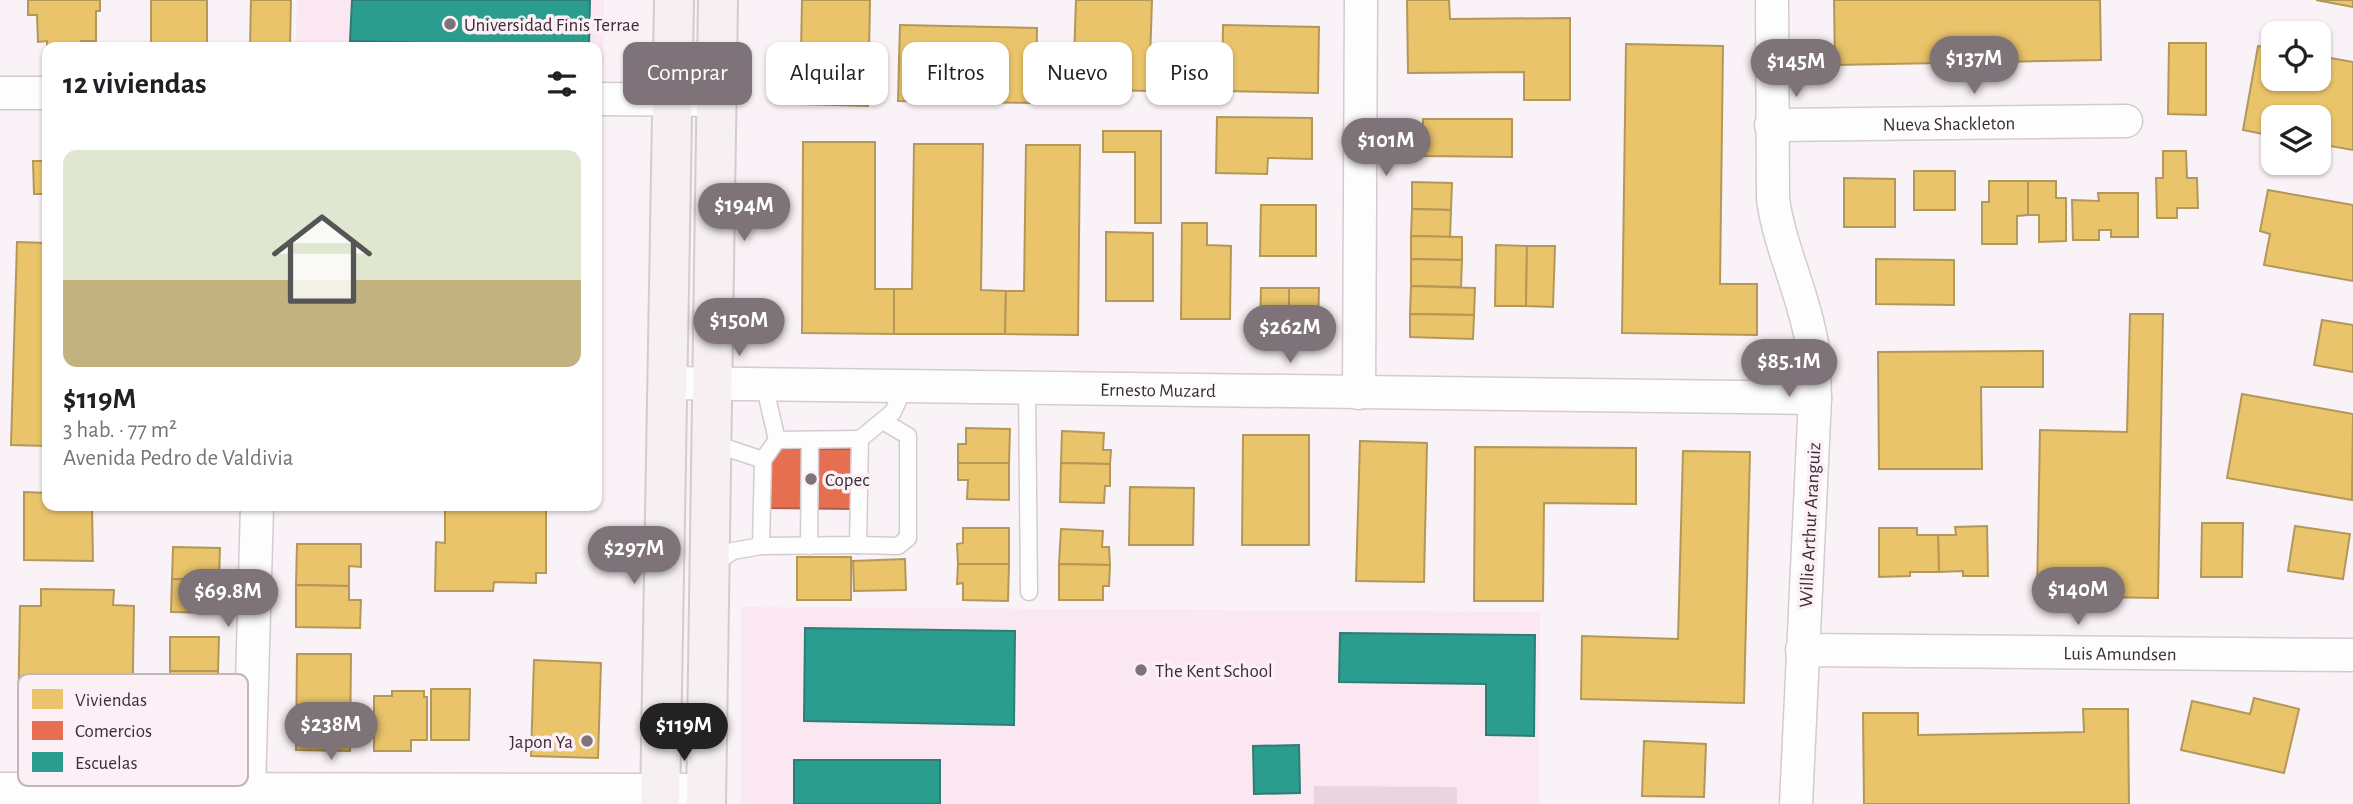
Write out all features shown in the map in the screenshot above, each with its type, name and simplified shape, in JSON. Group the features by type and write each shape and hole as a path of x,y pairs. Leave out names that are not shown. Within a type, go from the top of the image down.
{"main road":[{"path":"674,0 674,42"},
{"path":"718,0 718,42"},
{"path":"661,797 673,105"},
{"path":"706,797 717,105"}],"street":[{"path":"1359,393 1362,0"},
{"name":"Willie Arthur Aranguiz","path":"1772,0 1773,199 1777,228 1806,316 1812,346 1815,398 1797,804"},
{"path":"0,93 42,93"},
{"path":"602,99 623,99"},
{"name":"Nueva Shackleton","path":"1771,125 2126,121"},
{"name":"Ernesto Muzard","path":"668,383 1815,398"},
{"path":"250,789 257,511"},
{"name":"Luis Amundsen","path":"1802,650 2353,655"},
{"path":"0,789 250,789 706,797"}],"lane":[{"path":"761,546 763,460 777,440 764,384"},
{"path":"777,440 860,439 893,412 904,387"},
{"path":"1027,388 1029,592"},
{"path":"710,567 733,551 761,546 898,547 908,538 908,436 883,421"},
{"path":"858,545 860,439"},
{"path":"809,546 810,440"},
{"path":"712,443 763,460"}],"shaded area":[{"name":"Universidad Finis Terrae","path":"297,0 604,0 603,64 602,42 296,42"},
{"name":"The Kent School","path":"742,607 1540,612 1539,804 741,804"},
{"path":"1314,786 1457,787 1457,804 1314,804"}],"building: Viviendas":[{"path":"28,0 100,0 100,11 96,11 96,41 38,42 37,15 28,15"},
{"path":"151,0 207,0 207,42 151,42"},
{"path":"251,0 291,0 290,42 250,42"},
{"path":"802,0 870,0 869,42 801,42"},
{"path":"1076,0 1152,0 1151,42 1146,42 1146,91 1132,91 1132,42 1075,42"},
{"path":"1407,0 1449,0 1450,19 1570,18 1570,100 1524,100 1524,72 1408,73"},
{"path":"1834,0 2100,0 2101,60 1835,65"},
{"path":"2316,0 2353,0 2353,7"},
{"path":"900,25 1037,28 1037,42 1023,42 1023,103 1009,103 1009,42 902,42 902,101 898,101"},
{"path":"1223,25 1319,27 1318,93 1233,91 1233,42 1223,42"},
{"path":"2169,43 2206,43 2206,115 2168,114"},
{"path":"1626,44 1723,46 1720,284 1757,284 1757,335 1622,333"},
{"path":"2258,46 2261,46 2261,91 2331,91 2331,58 2353,62 2353,150 2331,146 2331,105 2261,105 2261,134 2243,130"},
{"path":"1217,117 1312,118 1312,159 1268,158 1267,174 1216,173"},
{"path":"1423,119 1512,119 1512,157 1423,156"},
{"path":"1103,131 1161,131 1161,223 1135,223 1135,152 1103,152"},
{"path":"803,142 875,142 875,289 894,289 894,334 802,333"},
{"path":"914,144 983,144 981,290 1006,291 1005,334 894,334 894,289 912,289"},
{"path":"1026,145 1080,145 1078,335 1005,334 1006,291 1024,291"},
{"path":"2163,151 2186,151 2187,178 2197,178 2198,208 2177,208 2177,218 2157,218 2156,178 2163,178"},
{"path":"33,161 42,161 42,194 34,194"},
{"path":"1914,171 1955,171 1955,210 1914,210"},
{"path":"1844,178 1895,179 1895,227 1844,227"},
{"path":"1989,181 2028,181 2028,215 2017,216 2017,244 1982,244 1982,202 1989,202"},
{"path":"2028,181 2056,181 2056,198 2066,198 2066,241 2039,242 2039,215 2028,215"},
{"path":"1412,182 1452,183 1451,210 1412,209"},
{"path":"2268,190 2353,205 2353,281 2264,265 2270,234 2260,231"},
{"path":"2098,193 2138,193 2138,237 2111,237 2111,230 2099,230 2099,240 2073,240 2072,200 2099,201"},
{"path":"1261,205 1316,205 1316,256 1260,256"},
{"path":"1412,209 1451,210 1450,237 1411,236"},
{"path":"1182,223 1207,223 1207,245 1231,246 1230,319 1181,319"},
{"path":"1106,232 1153,233 1153,301 1106,301"},
{"path":"1411,236 1462,237 1462,260 1411,259"},
{"path":"17,242 42,243 42,446 11,445"},
{"path":"1496,245 1527,246 1526,306 1495,306"},
{"path":"1527,246 1555,246 1553,307 1526,306"},
{"path":"1411,259 1462,260 1461,287 1411,286"},
{"path":"1876,259 1954,260 1954,305 1876,304"},
{"path":"1411,286 1475,288 1474,315 1410,314"},
{"path":"1261,288 1289,288 1289,330 1260,330"},
{"path":"1289,288 1319,288 1318,330 1289,330"},
{"path":"1410,314 1474,315 1473,339 1410,337"},
{"path":"2130,314 2163,314 2158,598 2037,596 2040,430 2127,432"},
{"path":"2322,320 2353,325 2353,372 2314,365"},
{"path":"2043,351 2043,387 1981,387 1982,469 1879,469 1878,352"},
{"path":"2242,394 2353,414 2352,500 2227,478"},
{"path":"966,428 1010,429 1009,463 958,463 958,444 966,444"},
{"path":"1062,431 1104,433 1103,450 1111,450 1110,464 1061,463"},
{"path":"1243,435 1309,435 1309,545 1242,545"},
{"path":"1360,441 1427,443 1424,582 1356,581"},
{"path":"1475,447 1636,448 1636,504 1544,503 1543,601 1474,601"},
{"path":"1683,451 1750,452 1744,703 1581,699 1582,636 1678,639"},
{"path":"958,463 1009,463 1009,500 967,499 968,480 958,480"},
{"path":"1061,463 1110,464 1110,486 1105,486 1104,503 1060,502"},
{"path":"1130,487 1194,488 1193,545 1129,545"},
{"path":"24,492 42,493 42,511 92,511 93,561 24,560"},
{"path":"445,511 546,511 546,573 536,573 536,583 494,582 493,591 435,591 436,542 445,543"},
{"path":"2202,523 2243,523 2242,577 2201,577"},
{"path":"1987,526 1988,576 1963,576 1963,571 1939,572 1938,535 1956,535 1955,527"},
{"path":"2295,526 2350,534 2343,579 2288,571"},
{"path":"963,528 1009,528 1009,564 958,564 957,544 963,543"},
{"path":"1879,528 1917,528 1917,535 1938,535 1939,572 1910,572 1910,576 1879,577"},
{"path":"1061,529 1103,531 1102,547 1109,547 1110,565 1059,564"},
{"path":"297,544 361,544 361,567 349,566 349,586 296,585"},
{"path":"173,547 220,548 219,580 172,579"},
{"path":"797,557 851,557 851,600 797,600"},
{"path":"905,559 906,590 854,591 853,561"},
{"path":"958,564 1009,564 1008,601 963,600 963,583 957,584"},
{"path":"1059,564 1110,565 1109,586 1103,586 1103,600 1059,600"},
{"path":"172,579 219,580 219,613 171,612"},
{"path":"296,585 349,586 349,600 361,600 360,628 296,627"},
{"path":"41,589 114,590 113,605 134,606 133,674 19,674 20,606 41,606"},
{"path":"170,637 219,637 218,671 170,671"},
{"path":"297,654 351,654 350,751 296,750"},
{"path":"534,660 601,663 598,758 531,756"},
{"path":"170,671 218,671 218,674 170,674"},
{"path":"431,689 470,689 469,740 431,740"},
{"path":"392,691 424,691 424,697 427,697 427,740 411,740 411,751 374,751 374,696 392,696"},
{"path":"2254,698 2299,709 2284,773 2181,750 2192,701 2250,714"},
{"path":"2083,709 2128,709 2129,804 1864,804 1863,713 1918,713 1918,735 2084,732"},
{"path":"1644,741 1706,744 1704,797 1642,796"}],"building: Comercios":[{"name":"Copec","path":"768,449 854,449 854,509 768,508"}],"building: Escuelas":[{"name":"Universidad Finis Terrae","path":"352,0 590,0 589,42 350,41"},
{"path":"805,628 1015,631 1014,725 804,721"},
{"path":"1340,633 1535,635 1534,736 1486,735 1486,684 1339,682"},
{"path":"1299,745 1300,793 1254,794 1253,746"},
{"path":"794,760 940,760 940,804 794,804"}],"place":[{"name":"Universidad Finis Terrae","path":"450,24"},
{"name":"Copec","path":"811,479"},
{"name":"The Kent School","path":"1141,670"},
{"name":"Japon Ya","path":"587,741"}]}
